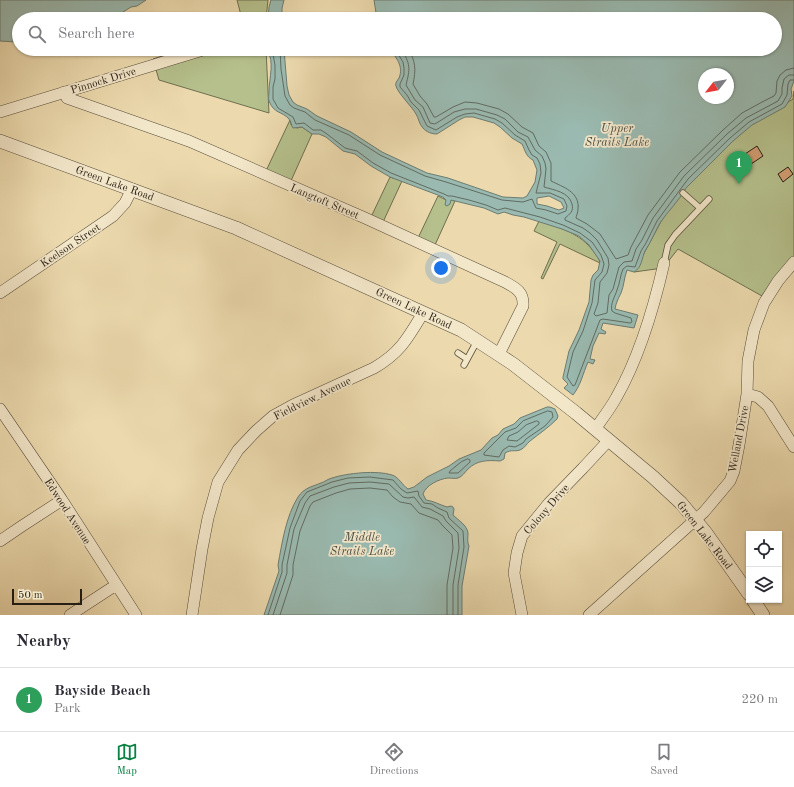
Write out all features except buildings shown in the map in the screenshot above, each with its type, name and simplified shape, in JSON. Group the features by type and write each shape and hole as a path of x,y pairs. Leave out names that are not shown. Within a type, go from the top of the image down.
{"street":[{"name":"Pinnock Drive","path":"0,112 183,56"},
{"name":"Langtoft Street","path":"64,92 67,98 189,141 365,218 505,282 522,294 523,306 499,354"},
{"name":"Green Lake Road","path":"0,141 236,228 461,330 499,354 528,375 653,477 681,503 706,532 746,590"},
{"name":"Keelson Street","path":"0,293 113,216 125,203 132,189"},
{"path":"595,429 616,398 627,377 652,310 664,263"},
{"name":"Welland Drive","path":"589,615 710,507 730,481 734,471 739,445 747,394 748,361 754,330 764,303 778,281 793,265"},
{"name":"Fieldview Avenue","path":"192,615 208,518 218,482 238,450 256,430 273,416 384,362 396,353 408,338 423,312"},
{"path":"747,394 758,397 768,406 794,447"},
{"name":"Edwood Avenue","path":"0,408 4,424 62,500 136,615"},
{"name":"Colony Drive","path":"522,615 514,573 517,553 522,536 549,503 609,440"},
{"path":"0,541 62,500"},
{"path":"70,615 116,585"},
{"path":"755,603 763,615"}],"lane":[{"path":"683,193 700,208"},
{"path":"664,263 668,245 675,235 710,199"},
{"path":"464,366 478,341"},
{"path":"458,353 468,358"}],"green space":[{"path":"237,0 268,0 267,12 240,12"},
{"path":"162,56 266,56 269,113 159,80 153,59"},
{"path":"794,91 794,257 773,280 762,296 678,249 663,268 634,272 665,214 704,154 793,99"},
{"path":"290,120 291,125 297,128 302,127 312,134 290,183 265,173"},
{"path":"390,177 402,181 383,222 371,217"},
{"path":"438,196 446,200 455,201 435,245 418,238"},
{"path":"539,221 570,232 583,240 598,257 600,263 560,244 543,279 541,278 557,242 534,231"}],"water":[{"path":"0,0 146,0 123,12 12,12 12,42 0,41"},
{"path":"271,0 284,0 282,12 269,12"},
{"name":"Upper Straits Lake","path":"374,0 794,0 794,81 791,89 792,96 785,107 752,125 733,141 686,188 660,223 645,251 639,268 634,272 627,270 615,309 638,315 634,328 603,323 601,329 606,332 605,334 599,333 593,346 590,359 595,360 593,364 588,362 580,383 573,395 564,388 568,384 563,377 569,351 579,330 589,302 591,280 593,275 598,270 600,261 589,245 579,236 524,217 504,212 498,214 484,208 451,200 450,204 447,206 445,205 446,200 443,197 390,177 371,166 355,154 343,151 326,137 319,134 312,134 302,127 293,128 289,119 273,108 269,101 271,65 270,56 285,56 289,95 293,102 297,105 351,132 382,152 427,173 448,178 503,197 523,198 527,196 535,182 537,170 533,160 527,155 522,144 494,123 473,117 465,117 437,134 426,131 421,125 414,111 397,89 396,82 399,78 401,70 395,56 782,56 782,12 376,12","holes":["549,196 561,202 564,208 559,210 537,204 537,198"]},
{"name":"Middle Straits Lake","path":"547,407 555,409 558,416 557,419 522,449 505,453 504,459 500,461 479,462 471,466 461,477 437,481 430,485 423,494 426,500 447,507 453,507 453,515 464,525 468,533 469,546 462,586 462,615 264,615 279,571 278,565 287,521 298,497 305,490 338,476 370,472 392,475 397,477 408,489 414,487 427,477 459,459 481,450 492,438 498,435 503,429 514,424 520,418"}],"place":[{"name":"Bayside Beach","path":"739,184"}]}
